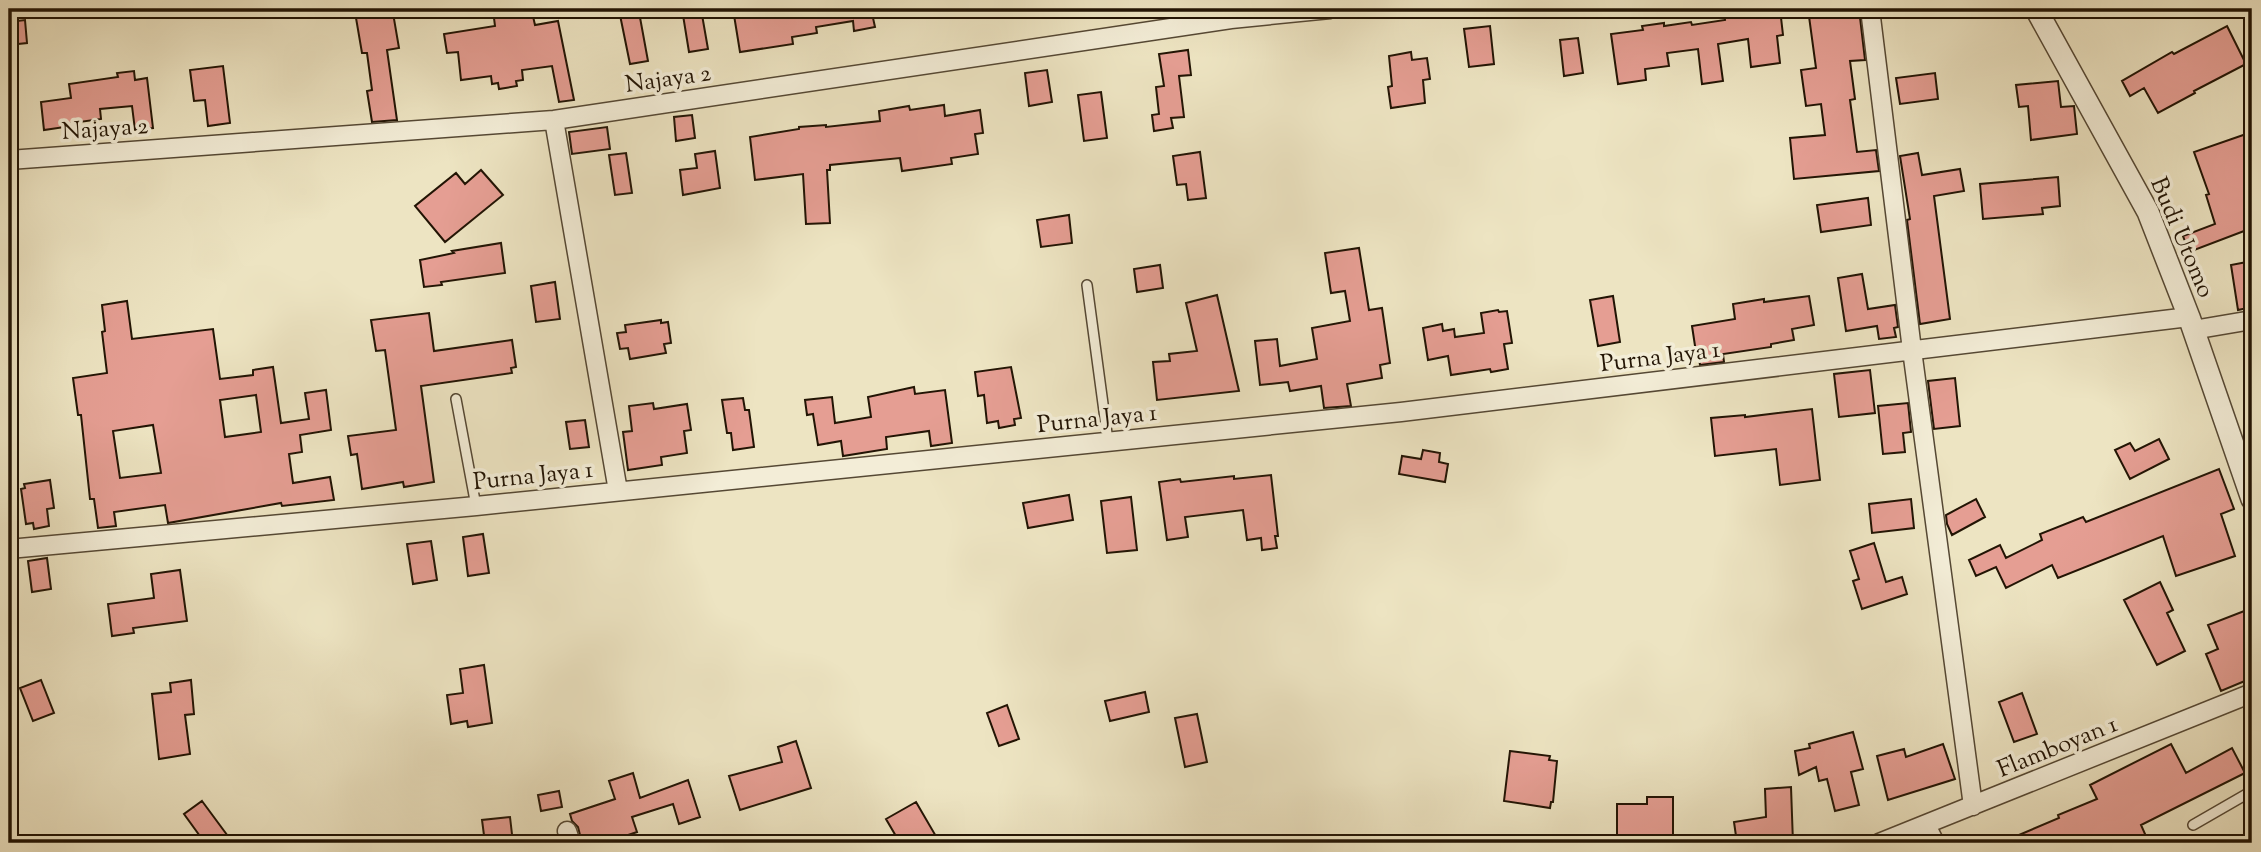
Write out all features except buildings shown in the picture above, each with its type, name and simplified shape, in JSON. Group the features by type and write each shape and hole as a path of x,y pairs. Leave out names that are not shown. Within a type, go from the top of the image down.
{"street":[{"name":"Najaya 2","path":"9,160 554,120 1230,14 1330,9"},
{"path":"1870,9 1973,806"},
{"name":"Budi Utomo","path":"2036,9 2148,212 2191,323 2252,499"},
{"path":"554,120 618,491"},
{"name":"Purna Jaya 1","path":"9,550 476,506 1401,412 1912,350 2191,323 2252,320"},
{"name":"Flamboyan 1","path":"1880,843 2252,693"},
{"path":"1926,825 1935,843"}],"lane":[{"path":"1087,285 1108,441"},
{"path":"456,400 476,506"},
{"path":"2193,825 2252,791"}]}
